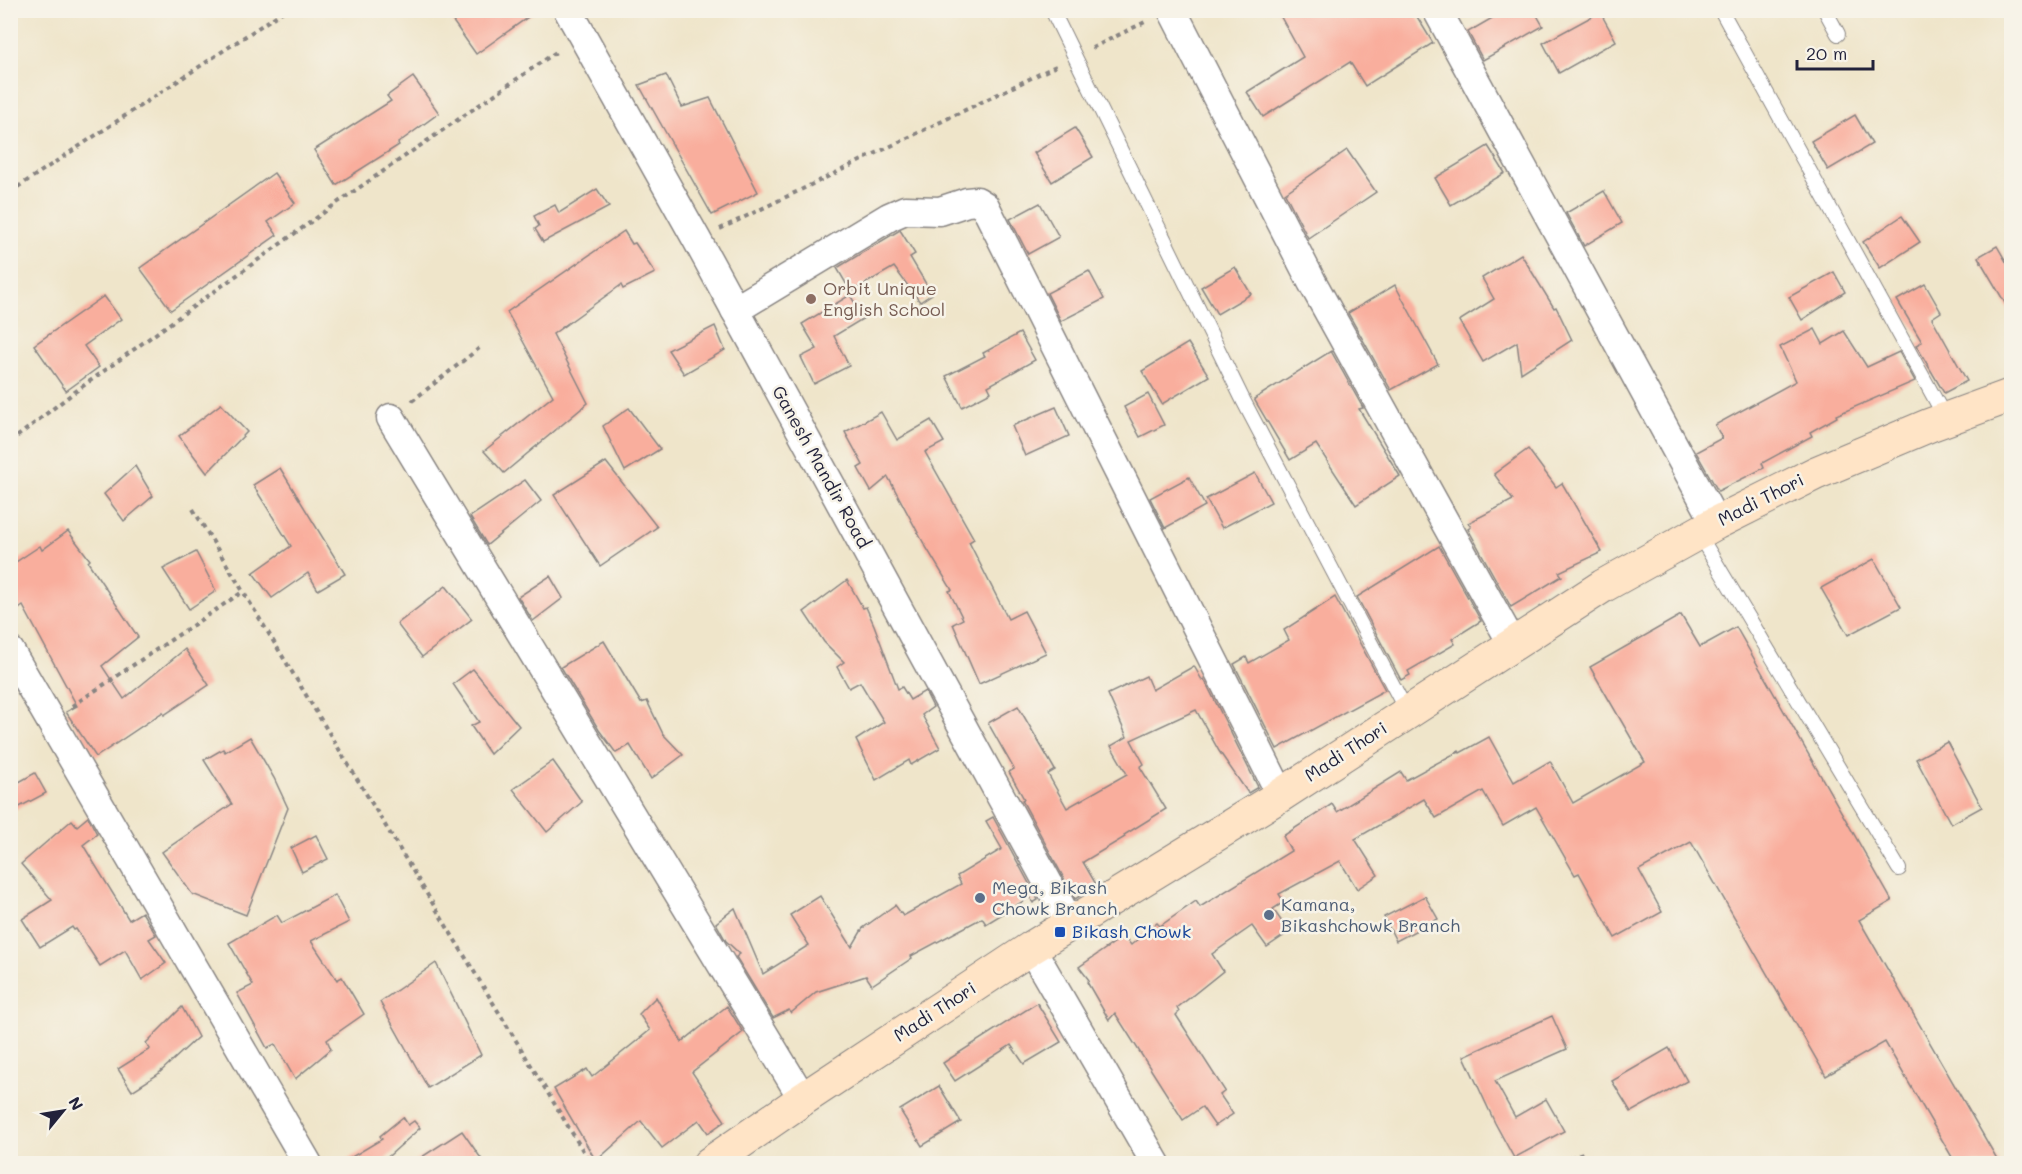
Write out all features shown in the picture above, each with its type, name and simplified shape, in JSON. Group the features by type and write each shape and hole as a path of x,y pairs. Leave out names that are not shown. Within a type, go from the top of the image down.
{"main road":[{"name":"Madi Thori","path":"709,1164 1031,948 1281,795 1603,586 1707,528 1816,473 1946,419 2012,396"}],"street":[{"path":"1437,10 1707,528"},
{"path":"1160,16 1312,282 1513,645"},
{"name":"Ganesh Mandir Road","path":"575,22 697,240 1071,925"},
{"path":"735,310 889,217 905,210 940,211 977,201 985,206 1281,795"},
{"path":"391,418 803,1099"},
{"path":"10,651 308,1164"},
{"path":"1031,948 1156,1164"}],"lane":[{"path":"1052,10 1243,400 1407,712"},
{"path":"1721,10 1946,419"},
{"path":"1825,10 1838,34"},
{"path":"1707,528 1899,869"}],"path":[{"path":"10,192 285,10"},
{"path":"697,240 1160,16"},
{"path":"10,442 72,394 337,203 575,22"},
{"path":"391,418 482,346"},
{"path":"193,509 591,1164"},
{"path":"51,720 244,591"},
{"path":"1553,1164 1583,1152"}],"building":[{"path":"445,10 538,10 476,54"},
{"path":"1277,10 1413,10 1433,43 1365,86 1350,62 1263,117 1247,92 1303,57"},
{"path":"1506,10 1534,10 1543,26 1483,60 1468,32"},
{"path":"1600,12 1616,41 1559,73 1543,43"},
{"path":"666,75 682,107 710,98 758,192 712,215 639,85"},
{"path":"413,77 439,113 398,143 399,145 336,185 314,150 391,101 387,96"},
{"path":"1855,115 1872,144 1828,170 1811,141"},
{"path":"1075,128 1093,157 1052,182 1034,153"},
{"path":"1488,146 1505,173 1451,205 1435,178"},
{"path":"1347,150 1376,192 1308,238 1285,193"},
{"path":"274,173 295,203 268,222 277,235 171,310 140,268"},
{"path":"597,189 609,207 543,242 535,229 539,226 534,216 555,205 559,213"},
{"path":"1604,191 1622,223 1584,246 1566,213"},
{"path":"1040,203 1059,237 1028,254 1010,219"},
{"path":"1902,216 1920,242 1880,268 1863,242"},
{"path":"900,230 915,254 910,257 932,294 920,302 894,267 851,292 837,268"},
{"path":"624,231 655,273 623,289 621,285 553,334 588,403 504,473 484,451 553,396 507,312"},
{"path":"1997,246 2012,272 2012,315 1978,257"},
{"path":"1521,254 1554,308 1556,307 1572,340 1521,373 1517,342 1483,362 1459,321 1494,299 1482,278"},
{"path":"1235,267 1251,294 1217,314 1201,287"},
{"path":"1089,271 1104,299 1061,321 1047,293"},
{"path":"1834,272 1845,292 1802,320 1789,297"},
{"path":"1925,284 1941,312 1932,318 1967,381 1944,393 1916,345 1922,342 1897,300"},
{"path":"1395,285 1438,364 1391,390 1348,313"},
{"path":"850,295 864,318 834,336 849,366 814,384 801,357 817,349 802,324"},
{"path":"104,296 121,319 84,346 99,367 66,391 34,345"},
{"path":"715,326 725,350 684,374 668,350"},
{"path":"1815,329 1823,344 1844,331 1867,367 1899,352 1915,381 1836,415 1837,417 1810,432 1812,436 1762,463 1764,468 1718,491 1696,452 1722,438 1715,425 1796,381 1780,347"},
{"path":"1020,333 1035,360 988,386 991,392 962,407 946,376 985,356 983,353"},
{"path":"1188,343 1209,376 1162,404 1142,371"},
{"path":"1331,351 1363,408 1359,409 1400,476 1356,505 1316,444 1290,460 1254,399"},
{"path":"1148,394 1164,425 1140,437 1124,407"},
{"path":"221,404 247,432 207,473 179,436"},
{"path":"1056,407 1069,436 1025,456 1012,426"},
{"path":"629,408 660,449 625,471 603,426"},
{"path":"881,412 897,440 931,420 944,442 925,452 974,539 969,542 1008,619 1024,611 1046,653 979,684 953,624 963,619 949,591 952,590 888,477 871,491 858,468 863,465 845,432"},
{"path":"1528,449 1556,487 1562,483 1602,552 1559,572 1562,576 1511,607 1468,529 1471,527 1468,523 1513,500 1494,474"},
{"path":"606,462 657,527 600,566 554,495"},
{"path":"135,466 153,496 124,521 104,494"},
{"path":"280,468 345,574 318,590 308,573 272,598 253,573 291,546 253,485"},
{"path":"1255,473 1271,502 1222,528 1206,499"},
{"path":"1189,477 1205,506 1165,528 1150,498"},
{"path":"525,480 541,501 487,545 470,517"},
{"path":"68,531 90,560 88,562 138,637 102,666 124,699 185,649 209,685 164,715 163,712 96,757 66,712 77,706 23,606 10,615 10,566 40,546 42,550"},
{"path":"1439,546 1481,621 1452,639 1455,644 1408,671 1410,675 1401,680 1357,597"},
{"path":"196,552 216,591 189,609 163,569"},
{"path":"1874,559 1901,607 1848,635 1821,588"},
{"path":"550,576 563,598 533,621 518,597"},
{"path":"847,580 863,608 866,607 898,689 902,687 910,700 925,691 933,707 922,715 940,748 911,765 909,760 876,780 856,740 884,722 860,682 849,688 837,667 844,662 824,642 804,612"},
{"path":"446,586 472,619 422,657 397,624"},
{"path":"1335,597 1385,690 1277,749 1234,664 1246,657 1249,663 1289,640 1284,630"},
{"path":"1681,615 1700,647 1736,627 1892,901 1859,920 2000,1164 1956,1164 1885,1042 1826,1076 1691,842 1639,870 1662,912 1615,938 1579,873 1575,875 1536,807 1503,826 1483,791 1436,818 1424,799 1355,839 1378,875 1357,889 1340,861 1279,894 1284,902 1273,909 1289,932 1267,947 1252,926 1212,954 1223,971 1177,1008 1179,1012 1176,1015 1225,1091 1220,1095 1233,1114 1215,1126 1202,1107 1183,1120 1115,1013 1109,1020 1087,982 1089,980 1079,967 1124,936 1131,945 1157,923 1160,926 1196,901 1200,907 1291,851 1283,836 1332,804 1337,812 1401,772 1406,780 1489,737 1514,782 1550,761 1573,803 1645,762 1590,667"},
{"path":"604,641 641,703 647,701 663,734 683,755 651,779 630,745 616,753 599,730 561,667"},
{"path":"1194,666 1202,680 1204,679 1258,787 1248,793 1219,751 1196,710 1131,740 1144,764 1140,767 1166,809 1083,862 1097,886 1075,899 1022,800 1024,799 1009,772 1014,769 988,723 1018,706 1055,770 1048,774 1067,808 1127,774 1111,746 1127,737 1108,694 1146,676 1152,690"},
{"path":"473,669 519,726 490,754 471,726 479,722 453,684"},
{"path":"250,737 274,778 288,808 246,915 192,894 162,852 232,804 204,760 223,749 225,752"},
{"path":"1947,742 1982,807 1951,824 1916,759"},
{"path":"553,761 582,802 547,832 513,789"},
{"path":"35,773 46,793 10,812 10,787"},
{"path":"88,817 97,834 83,845 129,920 142,912 156,935 149,939 166,963 142,980 125,950 100,966 76,929 72,927 40,947 22,919 52,900 21,864 72,820 77,826"},
{"path":"993,817 1038,900 1033,903 1030,897 986,924 982,918 911,956 912,958 872,985 866,976 816,992 791,1013 789,1010 773,1018 736,957 740,954 726,941 716,923 735,908 763,974 809,945 790,915 820,896 852,947 863,928 895,905 903,916 961,884 957,876 1002,849 986,821"},
{"path":"316,835 328,859 302,872 291,848"},
{"path":"335,895 349,922 311,941 337,980 342,977 364,1014 327,1040 331,1049 295,1079 275,1044 267,1048 237,993 253,985 229,943 277,915 282,923"},
{"path":"1425,896 1438,919 1396,941 1384,917"},
{"path":"436,963 481,1055 428,1088 380,1002"},
{"path":"656,997 682,1042 727,1006 743,1032 692,1072 725,1121 708,1133 699,1120 662,1148 641,1121 596,1161 554,1089 587,1069 592,1077 650,1030 639,1014"},
{"path":"1037,1003 1061,1042 1024,1064 1011,1045 955,1081 943,1063"},
{"path":"182,1007 198,1037 157,1075 132,1091 118,1069 150,1049 146,1043"},
{"path":"1552,1016 1567,1049 1495,1081 1515,1117 1546,1099 1564,1131 1514,1158 1464,1056"},
{"path":"1669,1048 1687,1081 1631,1112 1612,1081"},
{"path":"939,1086 961,1122 922,1146 900,1110"},
{"path":"403,1117 408,1125 414,1121 420,1128 380,1164 340,1164 382,1139 380,1136"},
{"path":"462,1131 485,1164 411,1164"}],"place":[{"name":"Orbit Unique English School","path":"811,299"},
{"name":"Mega, Bikash Chowk Branch","path":"980,898"},
{"name":"Kamana, Bikashchowk Branch","path":"1269,915"},
{"name":"Bikash Chowk","path":"1060,932"}]}
